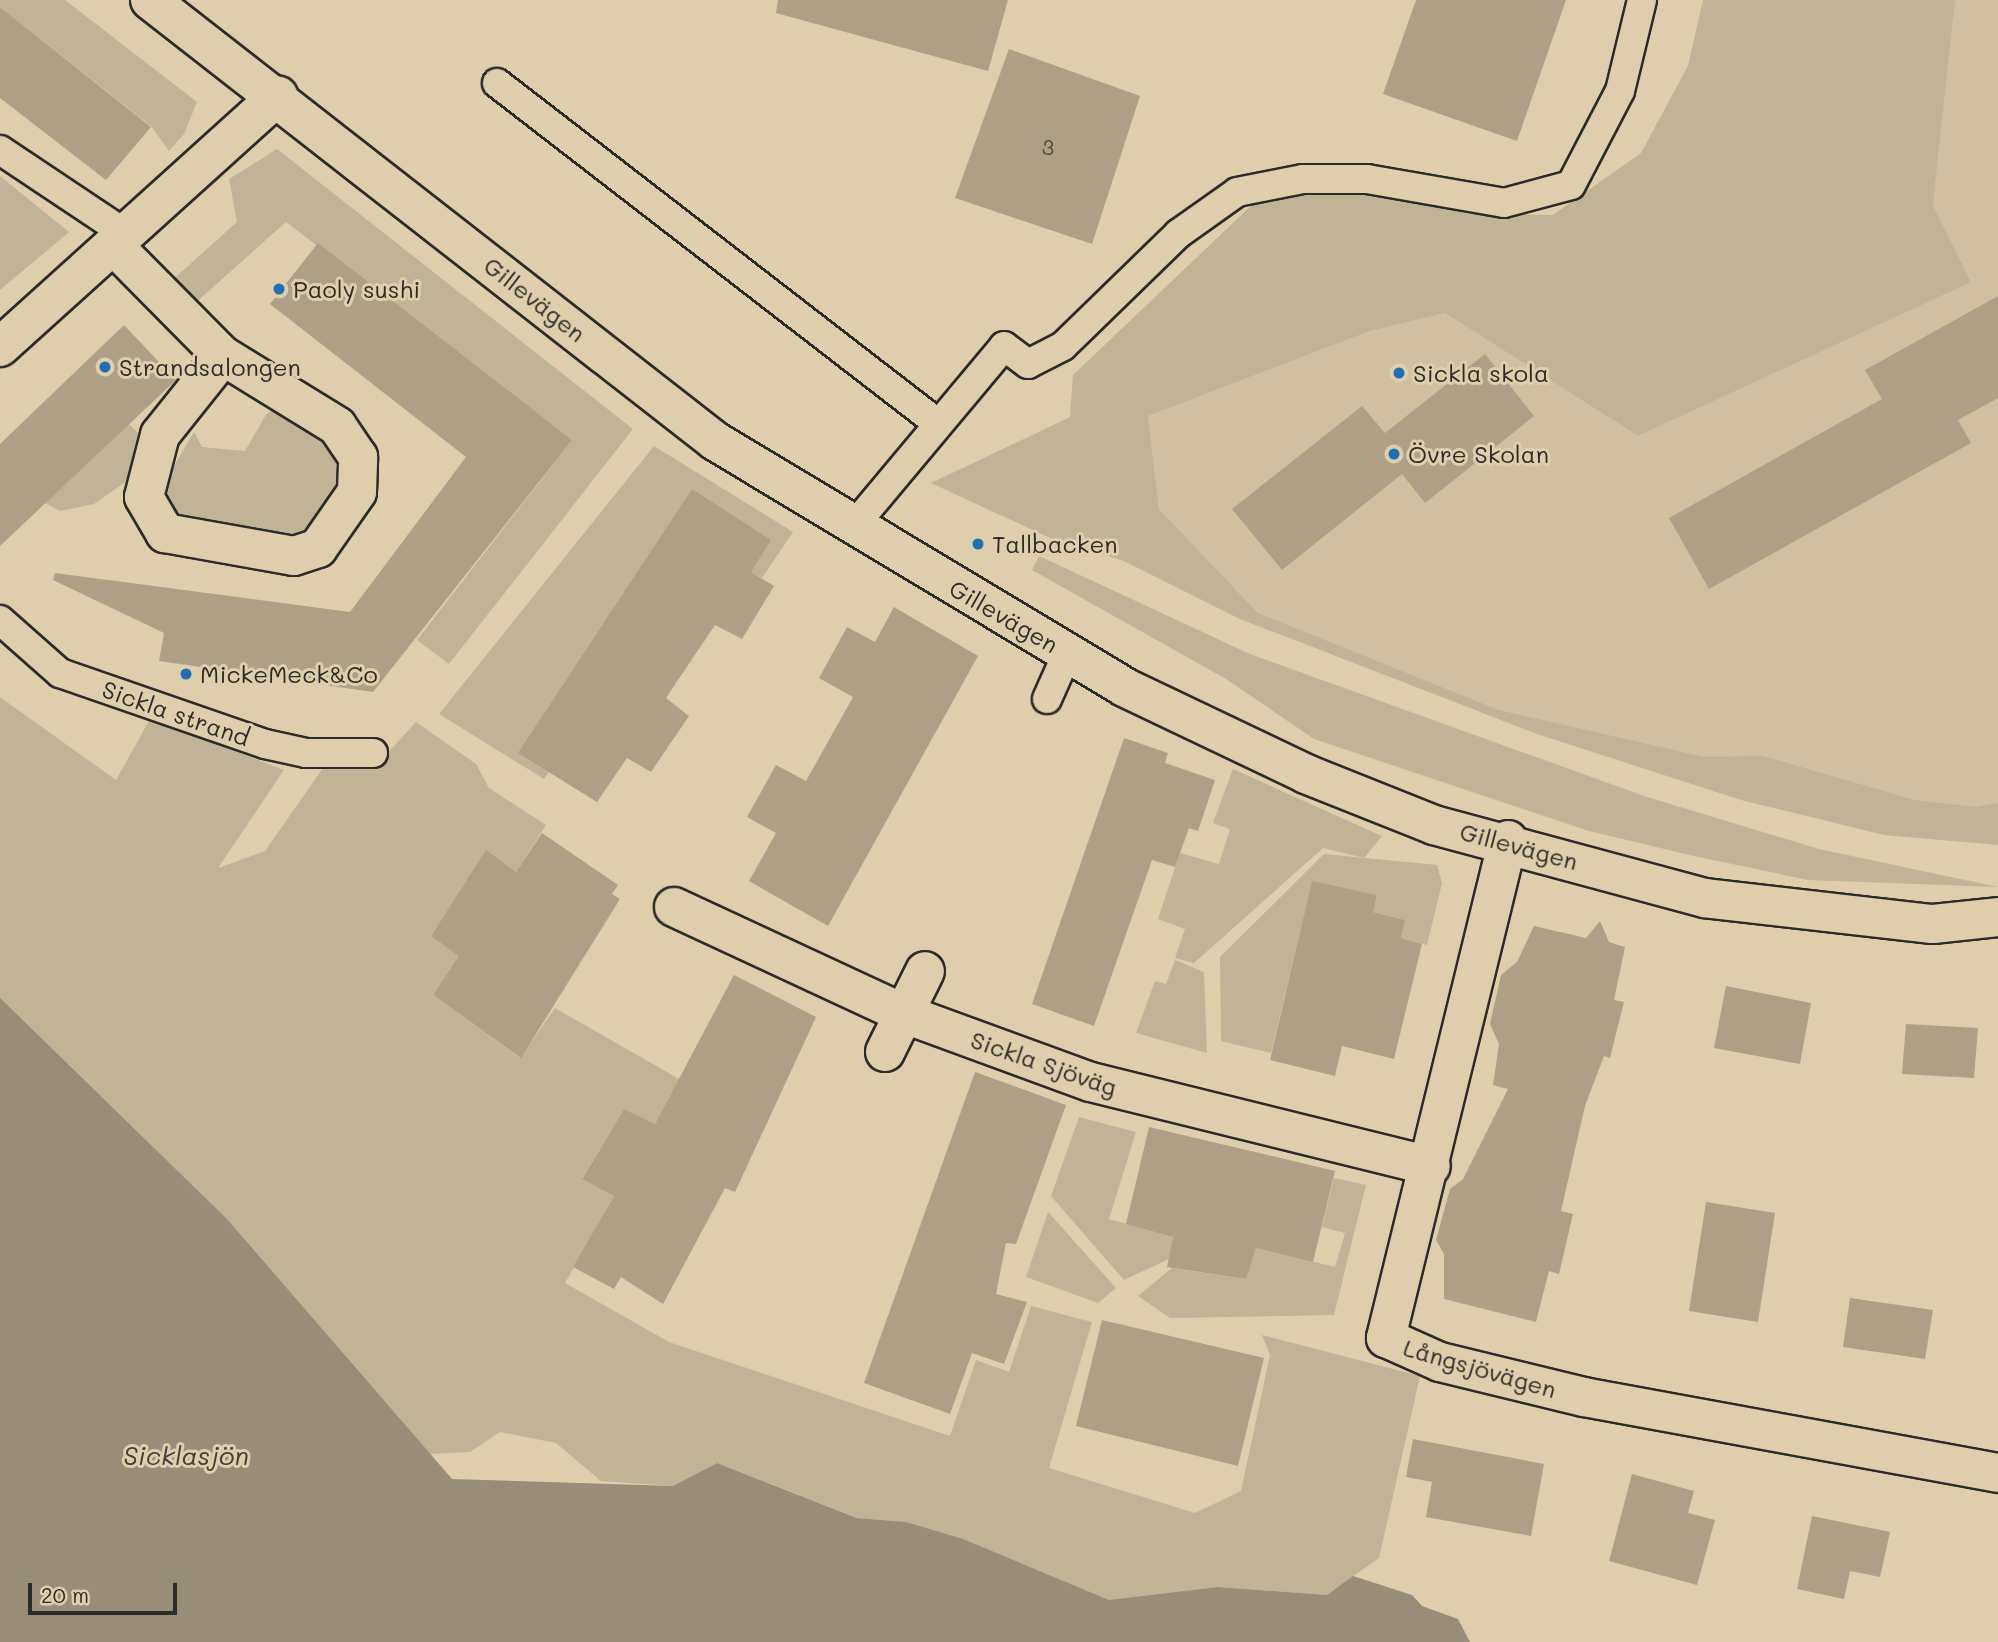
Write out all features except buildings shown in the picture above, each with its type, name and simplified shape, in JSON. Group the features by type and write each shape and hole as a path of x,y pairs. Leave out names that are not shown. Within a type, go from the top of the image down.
{"street":[{"name":"Gillevägen","path":"150,0 278,96 715,441 852,528 1068,654 1306,774 1434,825 1508,840 1704,898 1934,924 1998,917"},
{"path":"0,347 278,96"},
{"path":"120,240 223,356 337,426 358,457 357,492 318,548 295,556 165,533 144,497 160,435 223,356"},
{"name":"Långsjövägen","path":"1508,840 1431,1166 1386,1338 1404,1351 1584,1397 1998,1473"},
{"name":"Sickla Sjöväg","path":"674,907 902,1013 1091,1082 1431,1166"},
{"path":"886,1052 902,1013 925,971"}],"lane":[{"path":"852,528 936,422 1004,346 1028,364 1063,346 1178,234 1237,192 1303,179 1367,179 1504,203 1572,185 1619,91 1642,0"},
{"path":"497,83 936,422"},
{"path":"0,150 120,240"},
{"name":"Sickla strand","path":"0,620 60,673 265,744 306,753 373,753"},
{"path":"1047,699 1068,654"}],"shaded area":[{"path":"0,0 65,0 197,102 184,134 169,151 151,126 0,7"},
{"path":"1703,0 1955,0 1933,205 1971,282 1638,436 1445,313 1370,331 1148,416 1159,509 1258,613 1499,710 1704,757 1763,756 1915,800 1976,807 1998,803 1998,845 1884,835 1741,800 1537,734 1240,619 1124,561 1052,539 931,483 1070,417 1073,375 1253,204 1329,185 1471,214 1553,215 1641,153 1688,66"},
{"name":"Sickla skola","path":"1955,0 1998,0 1998,829 1499,710 1258,613 1159,509 1148,416 1370,331 1445,313 1638,436 1971,281 1933,205"},
{"path":"277,149 633,429 449,664 417,640 572,440 286,222 192,306 169,283 237,222 229,179"},
{"path":"0,176 69,232 0,290"},
{"path":"284,407 334,446 339,459 341,483 307,531 285,540 174,521 164,504 167,478 194,432 202,447 245,451 267,413"},
{"path":"128,423 147,442 131,478 94,504 60,511 45,503"},
{"path":"654,446 793,532 762,578 751,572 519,753 549,772 544,779 439,714"},
{"path":"1039,556 1250,654 1647,797 1819,849 1998,887 1808,880 1694,856 1589,831 1314,739 1226,679 1032,570"},
{"path":"0,697 116,780 150,719 284,770 218,868 265,851 323,768 374,768 416,722 476,764 489,788 546,825 516,872 486,851 431,936 451,950 464,950 433,995 520,1058 555,1008 679,1079 655,1124 624,1109 582,1178 614,1196 565,1283 669,1342 950,1436 976,1360 1009,1372 1031,1306 1092,1322 1049,1468 1195,1513 1241,1491 1270,1355 1262,1335 1420,1376 1379,1558 1327,1595 1217,1587 1109,1600 906,1522 858,1518 717,1463 673,1486 601,1481 556,1443 500,1432 470,1452 409,1455 0,1014"},
{"path":"1233,769 1382,836 1364,858 1323,848 1194,963 1175,958 1185,929 1158,919 1180,853 1219,864 1230,829 1213,823"},
{"path":"1324,854 1437,865 1442,883 1427,945 1401,938 1405,920 1373,912 1377,895 1312,882 1271,1053 1221,1041 1220,957"},
{"path":"1175,960 1204,972 1207,1053 1136,1033 1155,981 1166,984"},
{"path":"1079,1117 1136,1132 1109,1219 1173,1237 1169,1259 1124,1280 1051,1196"},
{"path":"1334,1178 1366,1185 1334,1315 1170,1318 1138,1296 1172,1268 1245,1279 1256,1248 1335,1267 1345,1233 1322,1227"},
{"path":"1048,1212 1116,1288 1098,1303 1026,1277"}],"water":[{"name":"Sicklasjön","path":"0,998 227,1219 452,1479 673,1486 717,1463 857,1518 906,1522 963,1539 1109,1600 1217,1587 1327,1595 1353,1576 1412,1595 1422,1606 1458,1619 1470,1642 0,1642"}],"place":[{"name":"Paoly sushi","path":"279,289"},
{"name":"Strandsalongen","path":"105,367"},
{"name":"Sickla skola","path":"1399,373"},
{"name":"Övre Skolan","path":"1394,454"},
{"name":"Tallbacken","path":"978,544"},
{"name":"MickeMeck&Co","path":"186,674"}]}
